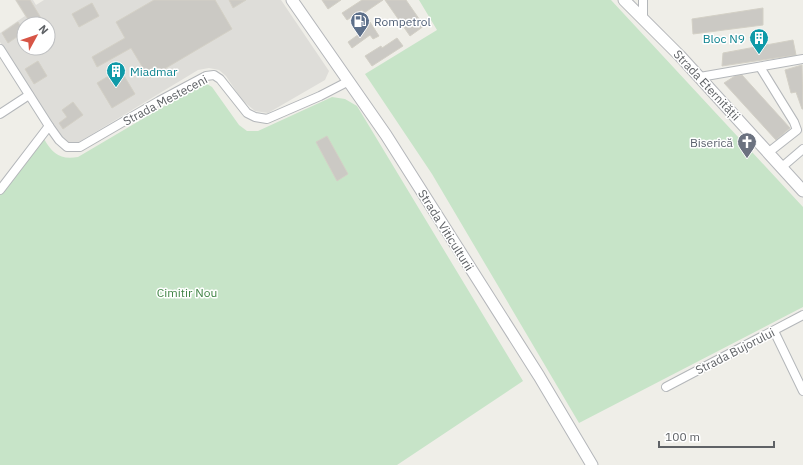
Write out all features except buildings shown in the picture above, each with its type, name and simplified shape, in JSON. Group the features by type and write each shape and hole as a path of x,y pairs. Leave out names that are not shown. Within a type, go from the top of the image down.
{"main road":[{"name":"Strada Viticulturii","path":"292,0 386,135 542,382 592,465"},
{"name":"Strada Eternității","path":"624,0 700,77 803,191"}],"street":[{"path":"642,19 643,0"},
{"name":"Strada Mesteceni","path":"0,49 49,126 59,140 67,147 80,147 159,100 206,76 214,75 220,80 247,113 255,118 267,119 320,96 349,81"},
{"path":"700,77 803,59"},
{"path":"760,67 800,130 768,152"},
{"path":"0,114 29,95"},
{"path":"0,190 49,126"},
{"path":"782,167 803,149"},
{"name":"Strada Bujorului","path":"666,387 774,332 803,315"},
{"path":"774,332 803,391"}],"shaded area":[{"path":"15,0 33,0 36,5 44,0 281,0 329,71 325,80 268,113 255,111 242,100 226,76 219,70 209,68 198,70 79,142 73,144 66,143 60,139 0,42 0,33 16,22 16,56 56,56 56,16 25,16"}],"green space":[{"path":"419,0 611,0 803,207 803,307 579,423 432,174 365,74 437,30"},
{"name":"Cimitir Nou","path":"207,84 212,87 239,125 247,131 258,131 332,97 345,99 357,106 523,381 397,465 0,465 0,195 44,139 51,149 58,155 66,158 78,157 200,85"}],"place":[{"name":"Rompetrol","path":"360,38"},
{"name":"Bloc N9","path":"759,55"},
{"name":"Miadmar","path":"116,88"},
{"name":"Biserică","path":"747,159"}]}
